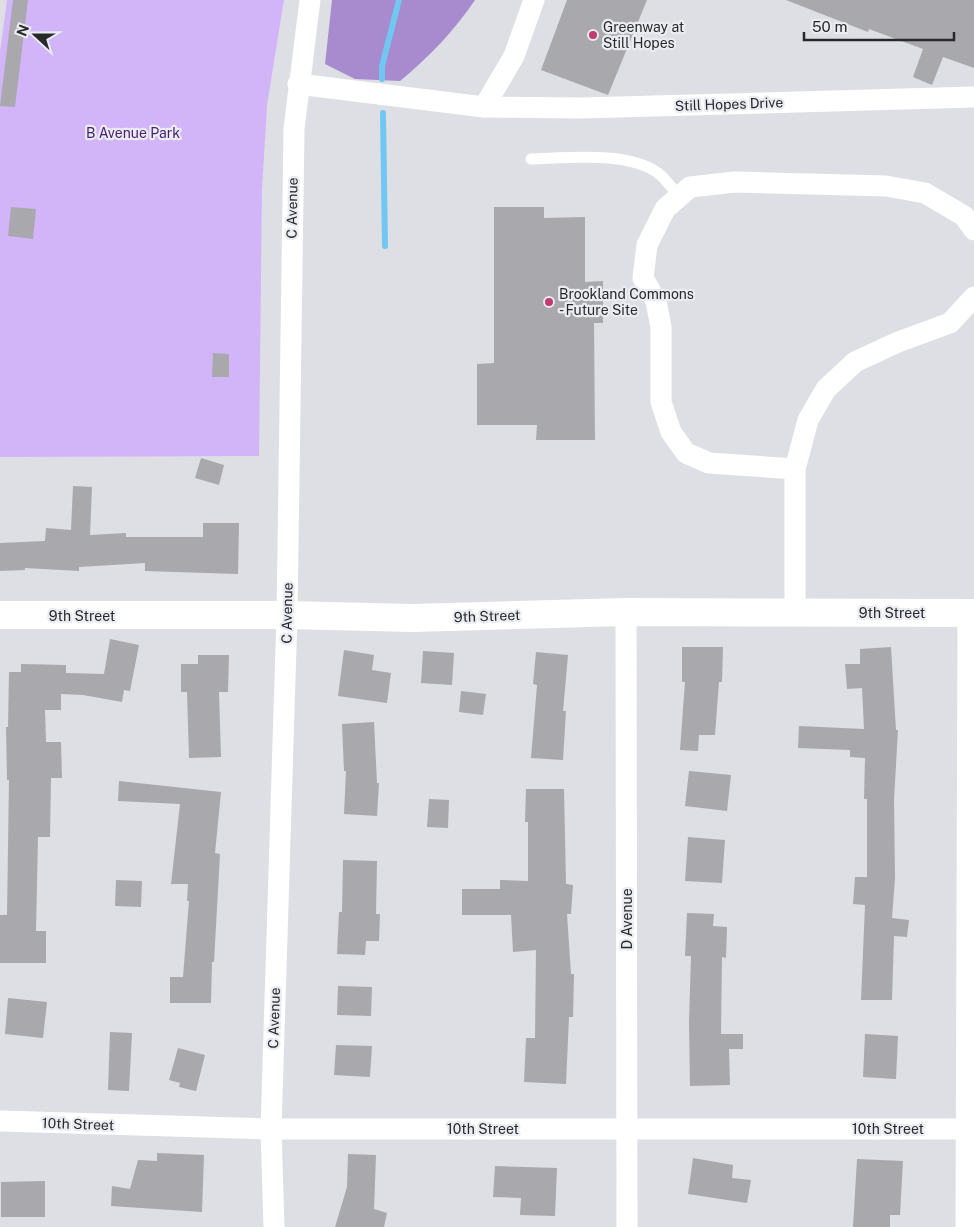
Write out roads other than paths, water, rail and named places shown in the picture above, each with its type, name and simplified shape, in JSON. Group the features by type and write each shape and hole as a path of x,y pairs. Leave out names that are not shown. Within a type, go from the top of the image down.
{"main road":[{"name":"9th Street","path":"0,615 287,614 412,618 626,612 971,613"}],"street":[{"name":"C Avenue","path":"274,1227 271,1129 287,614 294,129 298,84 310,0"},
{"path":"484,107 514,56 534,0"},
{"name":"Still Hopes Drive","path":"298,84 484,107 646,107 974,97"},
{"path":"796,469 709,463 686,453 670,432 661,402 660,327 656,301 643,278 647,245 665,209 690,187 734,182 886,186 926,193 964,216 974,230"},
{"path":"795,612 796,469 808,420 826,389 855,362 898,342 950,323 974,297"},
{"name":"D Avenue","path":"626,612 627,1227"},
{"path":"966,1227 971,613"},
{"name":"10th Street","path":"0,1122 271,1129 966,1129"}],"lane":[{"path":"531,159 604,158 640,163 659,174 679,196"}],"waterway":[{"path":"382,79 382,66 399,0"},
{"path":"383,113 385,246"}],"place":[{"name":"Greenway at Still Hopes","path":"593,35"},
{"name":"Brookland Commons - Future Site","path":"549,302"}],"park label":[{"name":"B Avenue Park","path":"133,133"}]}
